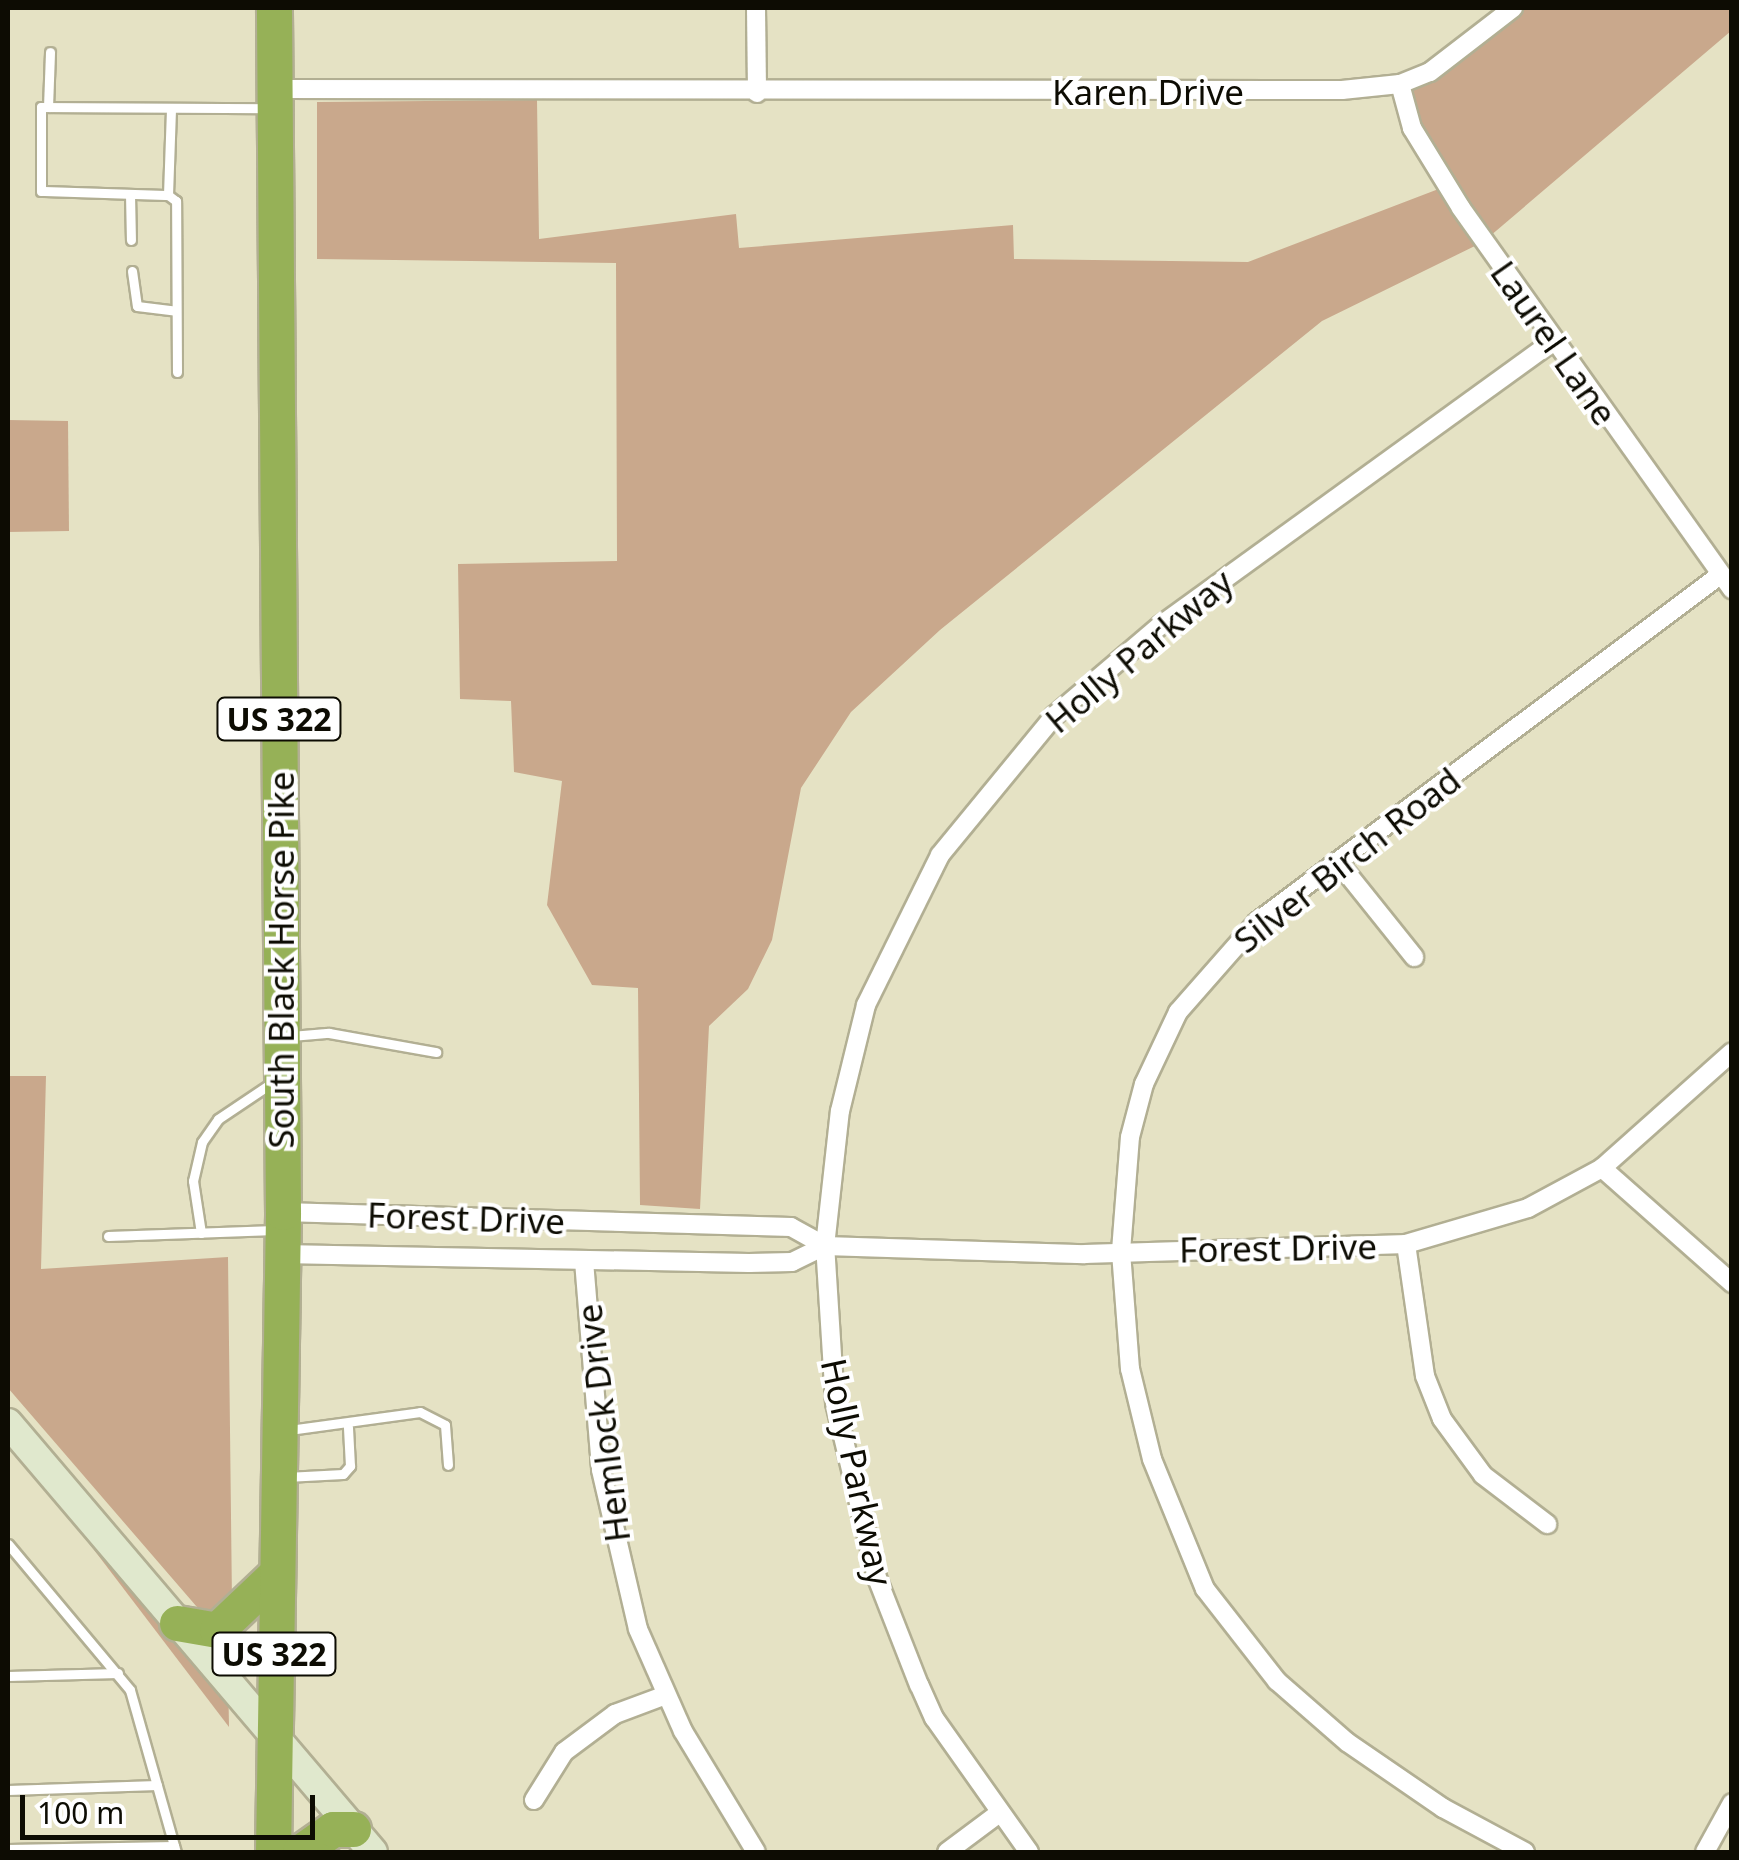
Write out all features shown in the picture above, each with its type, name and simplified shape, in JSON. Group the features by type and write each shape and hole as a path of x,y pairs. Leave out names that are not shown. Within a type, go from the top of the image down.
{"highway":[{"name":"South Black Horse Pike","path":"273,1852 283,1232 274,8"},
{"path":"178,1623 217,1630 276,1574"},
{"path":"300,1852 333,1829 363,1841"}],"street":[{"path":"756,8 757,94"},
{"name":"Karen Drive","path":"274,99 1300,92 1400,84 1450,61 1513,8"},
{"name":"Laurel Lane","path":"1400,84 1423,149 1551,343 1726,582"},
{"name":"Holly Parkway","path":"1029,1852 998,1814 934,1718 877,1578 831,1379 825,1246 840,1110 866,1005 919,893 963,822 1054,716 1125,654 1551,343"},
{"name":"Silver Birch Road","path":"1525,1852 1443,1808 1347,1742 1277,1680 1217,1608 1176,1526 1144,1430 1124,1326 1120,1251 1130,1137 1144,1084 1178,1012 1256,922 1726,582"},
{"path":"1338,862 1414,956"},
{"name":"Forest Drive","path":"283,1232 584,1261 792,1262 825,1246 1120,1251 1406,1244 1528,1208 1602,1168 1732,1052"},
{"path":"1602,1168 1732,1283"},
{"name":"Forest Drive","path":"283,1232 791,1227 825,1246"},
{"path":"1406,1244 1425,1376 1442,1419 1484,1475 1546,1524"},
{"name":"Hemlock Drive","path":"584,1261 601,1470 634,1614 666,1695 756,1852"},
{"path":"8,1422 363,1841"},
{"path":"534,1800 564,1752 615,1714 666,1695"},
{"path":"1704,1852 1732,1803"},
{"path":"947,1852 998,1814"}],"lane":[{"path":"48,107 50,52"},
{"path":"176,372 176,202 168,195 41,192 41,107 172,108 274,99"},
{"path":"168,195 172,108"},
{"path":"130,194 131,240"},
{"path":"132,270 137,306 176,311"},
{"path":"282,1037 329,1033 436,1052"},
{"path":"200,1233 193,1181 202,1142 218,1119 282,1076"},
{"path":"108,1236 283,1232"},
{"path":"279,1430 348,1427 420,1412 438,1417 450,1435 448,1465"},
{"path":"278,1477 343,1474 350,1466 348,1427"},
{"path":"8,1544 130,1690 175,1849 8,1848"},
{"path":"8,1676 118,1673"},
{"path":"8,1790 157,1785"}],"shaded area":[{"path":"1508,8 1731,8 1731,31 1483,242 1322,321 940,630 851,712 801,788 772,940 748,989 709,1026 700,1209 640,1205 638,988 592,985 547,905 562,781 514,772 511,701 460,699 458,564 617,561 616,263 317,259 317,102 537,100 539,239 736,214 739,248 1013,225 1014,259 1248,262 1449,185 1399,97"},
{"path":"8,420 68,421 69,531 8,532"},
{"path":"8,1076 46,1076 41,1269 228,1257 232,1602 219,1611 203,1614 8,1388"},
{"path":"8,1437 228,1673 229,1727"}]}
